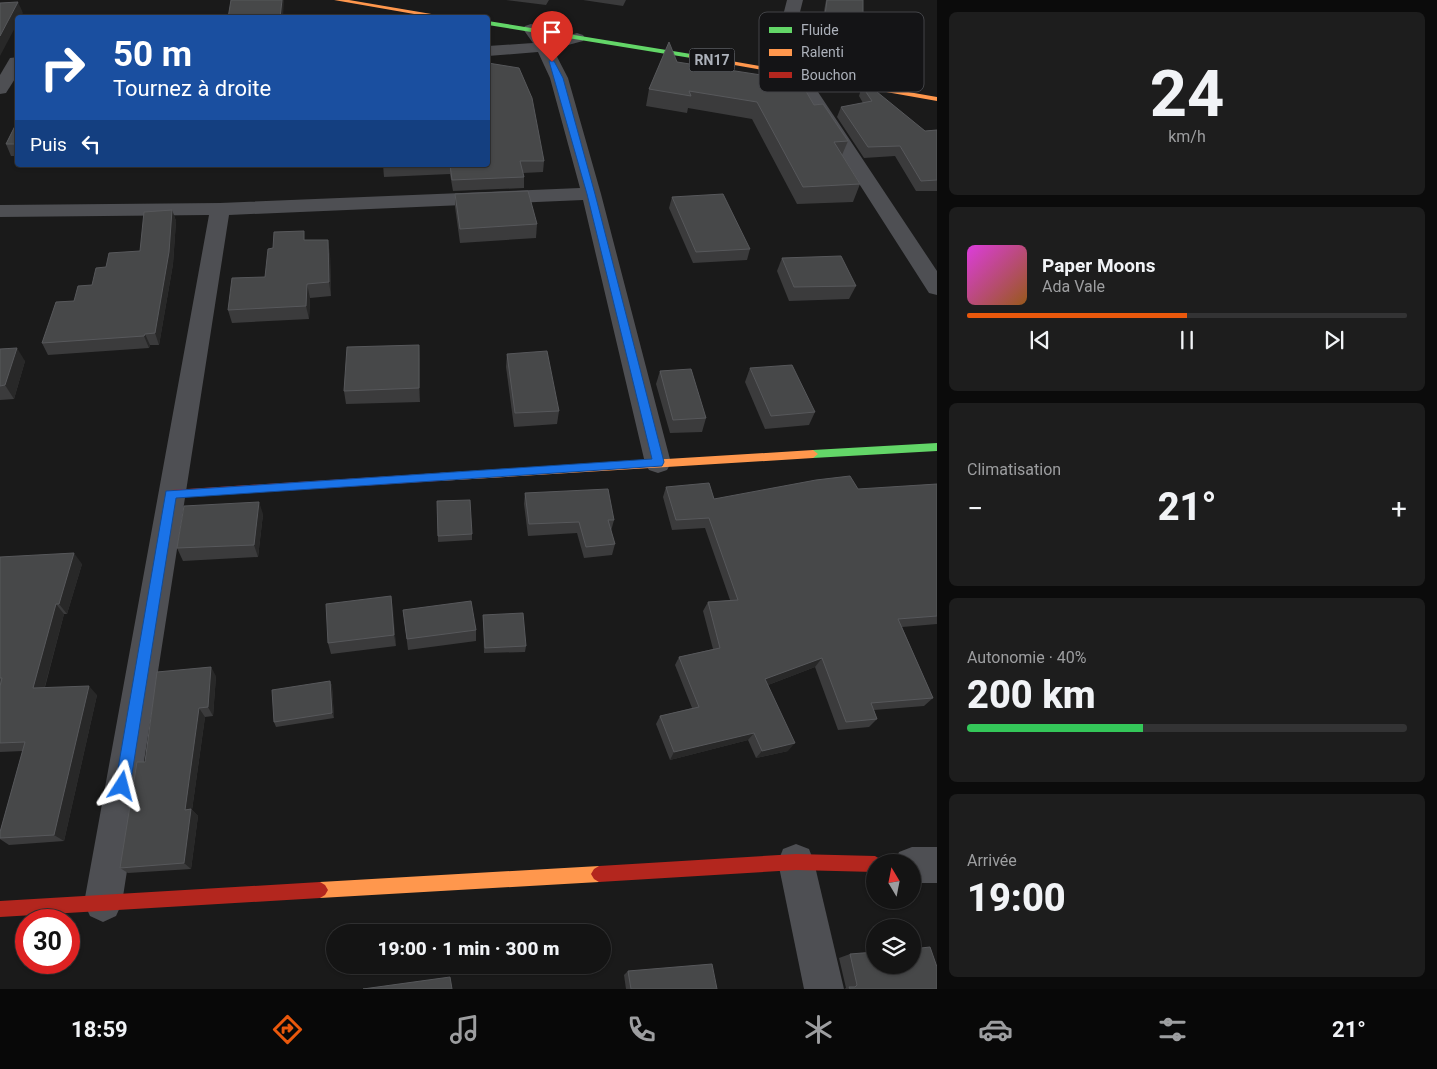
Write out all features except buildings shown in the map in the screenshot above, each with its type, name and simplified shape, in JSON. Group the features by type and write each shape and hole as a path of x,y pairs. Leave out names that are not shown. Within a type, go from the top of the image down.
{"street":[{"path":"337,0 433,15"},
{"name":"RN17","path":"490,23 759,67"},
{"path":"531,29 544,47 559,78 591,194 658,462"},
{"path":"490,51 544,47 577,38"},
{"path":"0,89 11,62"},
{"path":"809,92 937,288"},
{"name":"RN17","path":"899,92 937,99"},
{"path":"0,211 220,209 591,194"},
{"path":"103,903 170,494 220,209"},
{"path":"170,494 658,462 937,447"},
{"path":"796,862 824,989"},
{"path":"0,909 796,862 866,864"},
{"path":"921,865 937,865"}],"traffic: fast":[{"path":"490,23 691,56"},
{"path":"813,454 937,447"}],"traffic: slow":[{"path":"337,0 433,15"},
{"path":"691,56 759,68"},
{"path":"897,92 937,99"},
{"path":"439,477 813,454"},
{"path":"320,890 599,874"}],"traffic: jam":[{"path":"171,494 439,477"},
{"path":"599,874 796,862 866,864"},
{"path":"0,909 320,890"}],"route":[{"path":"122,786 170,494 658,462 591,194 559,78 552,62"}]}
